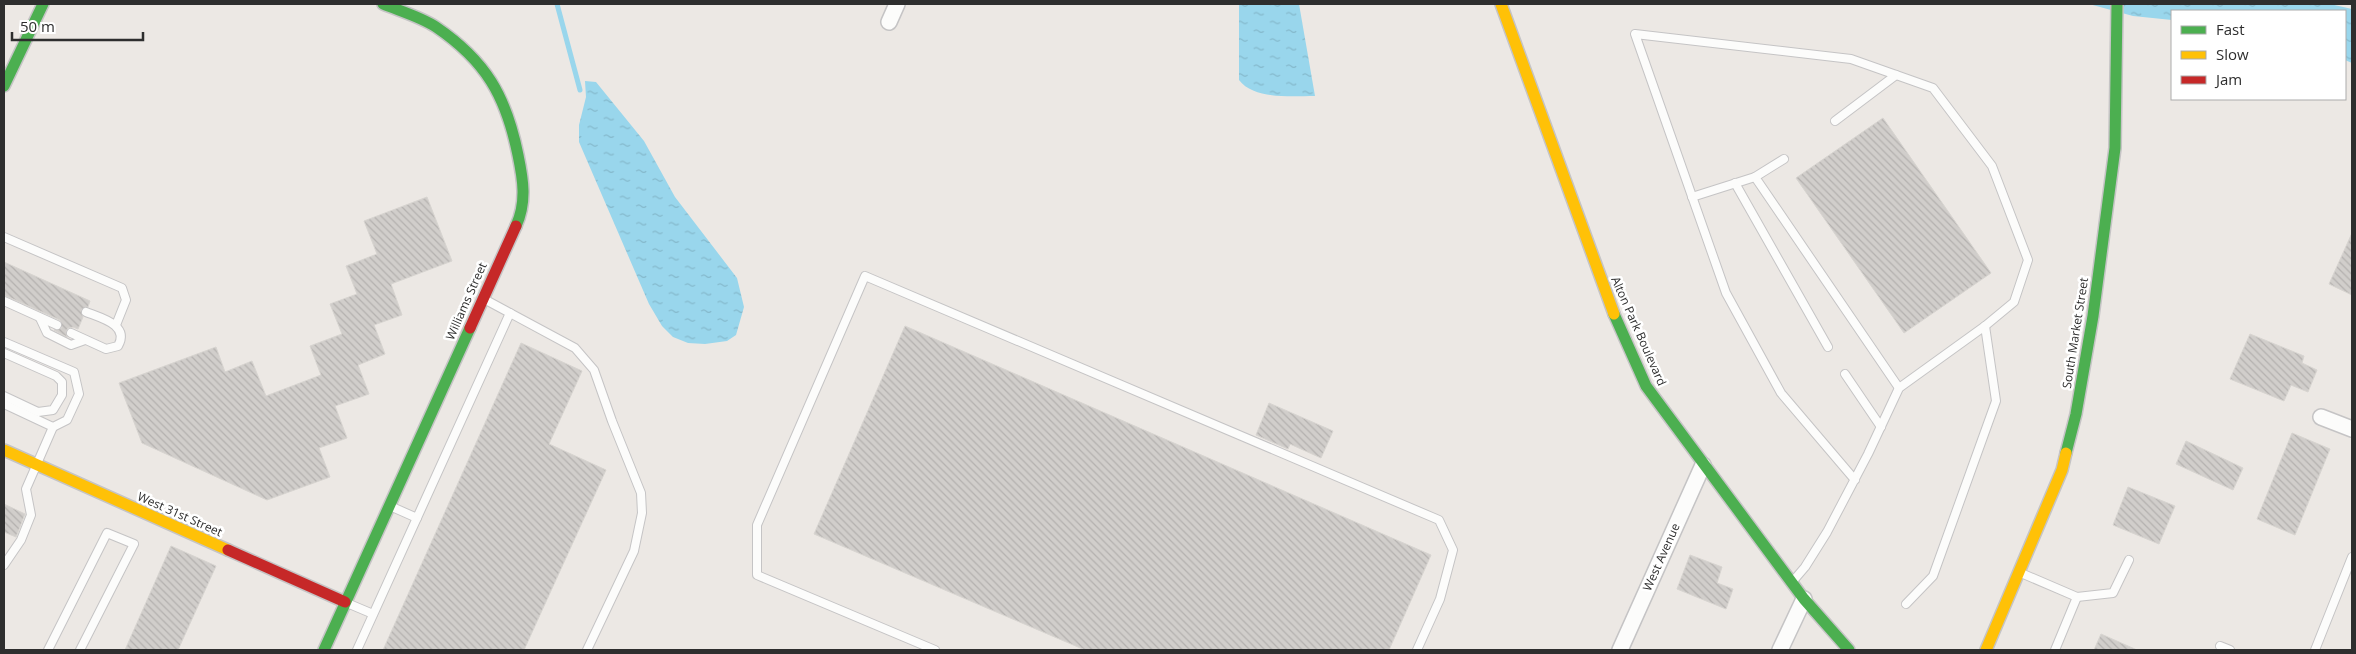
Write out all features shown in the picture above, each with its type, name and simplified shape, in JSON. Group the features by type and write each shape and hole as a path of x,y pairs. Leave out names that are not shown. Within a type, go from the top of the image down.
{"street":[{"path":"4,85 43,4"},
{"name":"Williams Street","path":"324,650 388,505 518,222 525,187 515,140 502,99 483,67 435,26 383,4"},
{"path":"888,22 897,4"},
{"name":"Alton Park Boulevard","path":"1501,4 1606,295 1646,386 1804,599 1849,650"},
{"name":"South Market Street","path":"1986,650 2062,470 2076,414 2093,316 2115,148 2117,4"},
{"path":"2321,417 2352,429"},
{"name":"West 31st Street","path":"4,450 345,602"},
{"name":"West Avenue","path":"1620,650 1703,465"},
{"path":"1780,650 1804,599"}],"lane":[{"path":"1791,582 1805,566 1827,532 1855,480 1899,388 1985,326 2014,302 2028,260 1992,166 1933,88 1851,59 1635,34 1726,293 1781,393 1855,480"},
{"path":"1835,122 1896,75"},
{"path":"1692,198 1755,177 1784,159"},
{"path":"1755,177 1821,277 1899,388"},
{"path":"1735,183 1828,347"},
{"path":"4,237 122,288 126,300 116,325"},
{"path":"935,650 757,575 757,525 865,276 1439,520 1453,550 1440,599 1417,650"},
{"path":"482,298 575,348 594,370 612,422 641,493 642,513 634,552 587,650"},
{"path":"4,302 57,325"},
{"path":"71,333 106,349 115,348 122,337 121,331 116,325 86,312"},
{"path":"357,650 510,313"},
{"path":"40,318 46,333 71,345 85,340"},
{"path":"1906,604 1932,576 1996,401 1985,326"},
{"path":"4,342 74,372 79,394 67,420 53,427 26,489 31,515 21,540 4,565"},
{"path":"4,353 56,376 62,382 62,395 53,410 38,412 4,396"},
{"path":"1845,374 1881,427"},
{"path":"4,404 53,427"},
{"path":"388,505 417,518"},
{"path":"48,650 107,533 134,544 80,650"},
{"path":"2315,650 2352,557"},
{"path":"2019,573 2077,597 2113,593 2129,560"},
{"path":"2055,650 2077,597"},
{"path":"345,602 373,614"},
{"path":"2220,646 2230,650"}],"water":[{"path":"1239,4 1299,4 1315,96 1274,96 1264,94 1254,91 1239,80"},
{"path":"2089,4 2330,4 2352,9 2352,63 2346,60 2346,10 2171,10 2171,20 2133,16"},
{"path":"585,81 596,82 644,141 675,197 737,278 744,307 736,335 727,341 705,344 688,343 673,337 662,326 649,304 579,142 579,125 586,97"}],"building":[{"path":"1883,118 1991,273 1904,333 1796,178"},
{"path":"427,197 452,261 391,284 402,315 374,325 385,354 358,365 369,394 335,406 347,438 319,448 330,477 267,500 142,443 119,383 216,347 225,372 252,361 266,396 321,375 310,346 342,334 330,304 357,294 346,266 377,254 364,221"},
{"path":"2352,233 2352,295 2329,284"},
{"path":"4,262 90,301 88,307 81,310 83,317 78,329 68,328 66,331 67,337 54,330 62,328 60,320 4,295"},
{"path":"905,326 1431,555 1389,650 1085,650 814,534"},
{"path":"2250,334 2304,356 2302,363 2317,370 2308,392 2291,385 2284,401 2230,379"},
{"path":"521,343 582,371 549,444 606,470 524,650 383,650"},
{"path":"1269,403 1333,431 1321,458 1290,444 1288,449 1256,435"},
{"path":"2292,433 2330,449 2295,535 2257,519"},
{"path":"2186,441 2243,468 2233,490 2176,464"},
{"path":"2128,487 2175,506 2159,544 2113,525"},
{"path":"4,504 25,514 16,537 4,532"},
{"path":"171,546 216,566 178,650 125,650"},
{"path":"1690,555 1722,567 1717,583 1733,589 1726,609 1677,589"},
{"path":"2101,634 2137,650 2094,650"}],"waterway":[{"path":"557,4 580,90"}],"traffic: fast":[{"path":"4,86 43,4"},
{"path":"383,4 417,17 436,27 468,53 491,82 507,115 518,155 523,199 516,226"},
{"path":"2066,453 2076,414 2093,316 2115,148 2117,4"},
{"path":"1614,314 1646,386 1804,599 1849,650"},
{"path":"324,650 470,328"}],"traffic: slow":[{"path":"1501,4 1614,314"},
{"path":"4,450 228,550"},
{"path":"1986,650 2062,470 2066,453"}],"traffic: jam":[{"path":"470,328 516,226"},
{"path":"228,550 345,602"}]}
